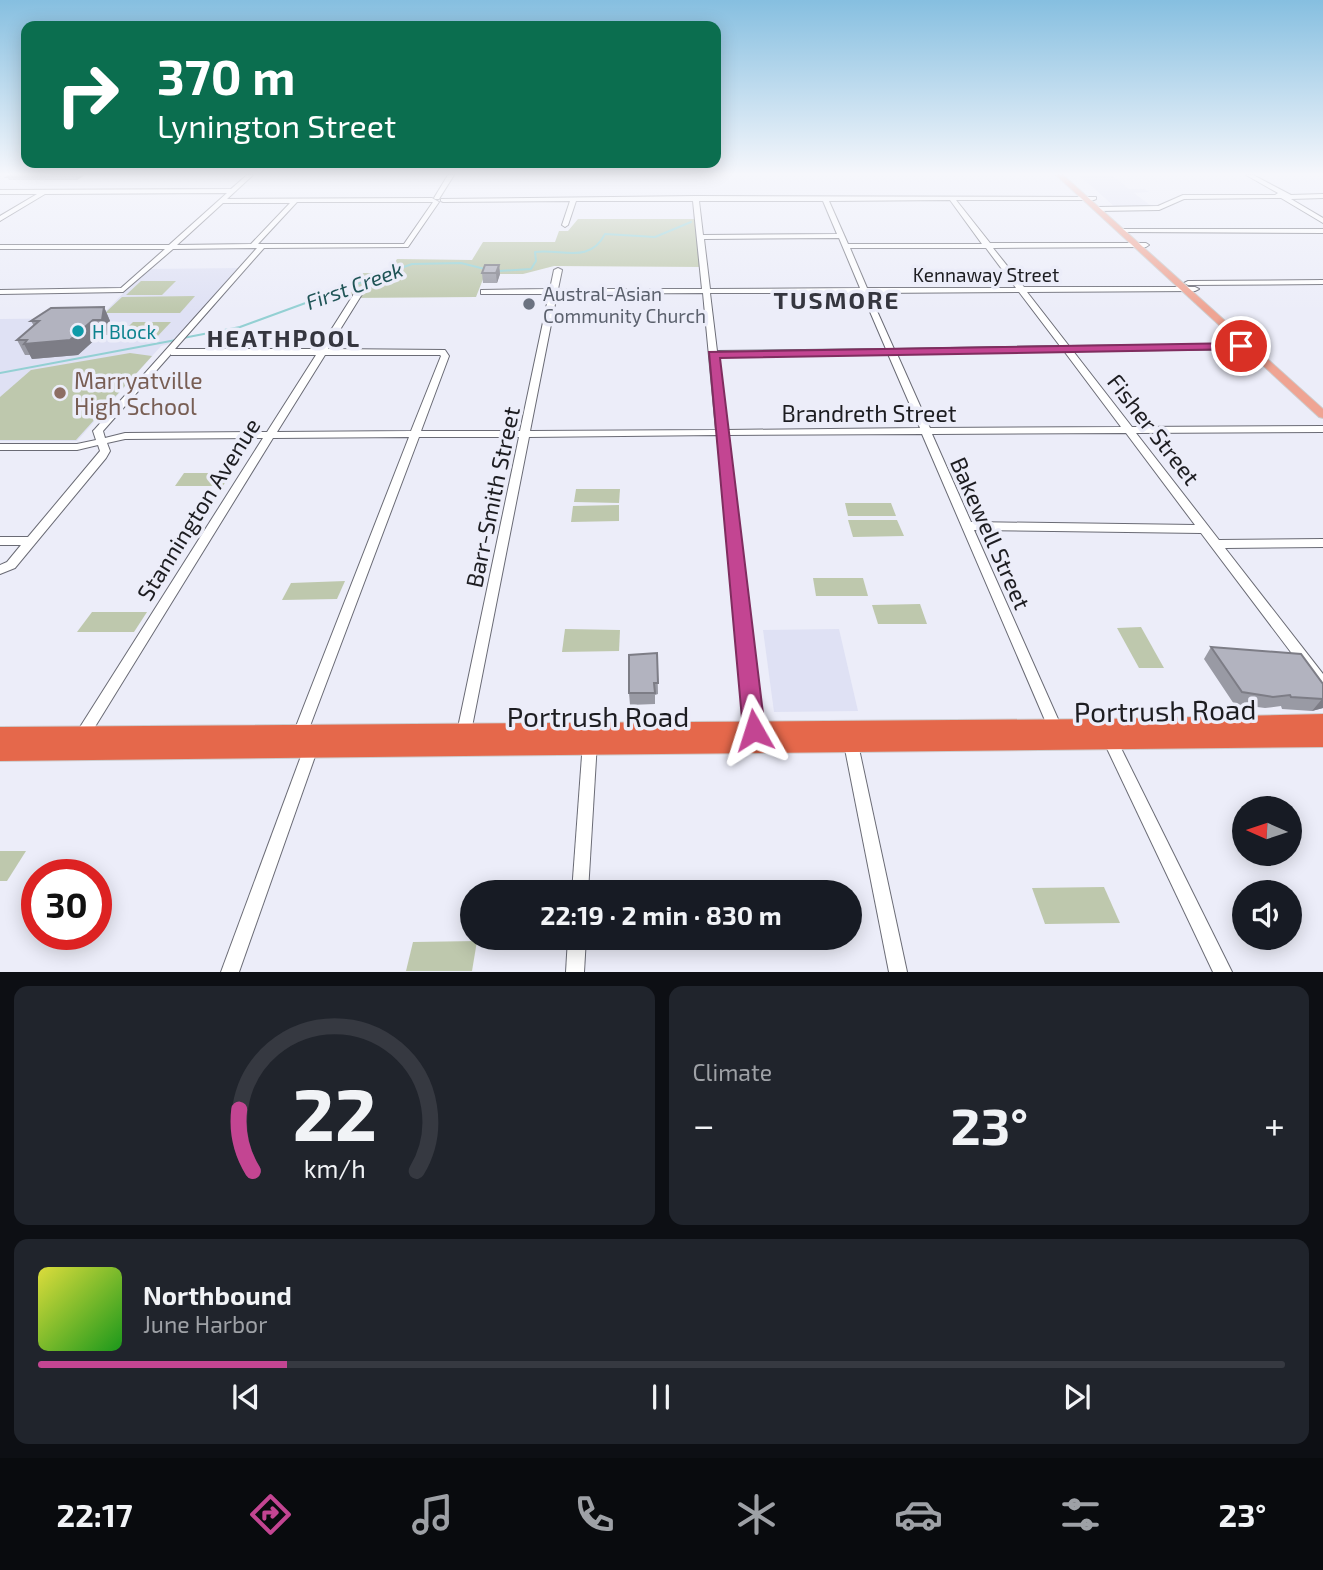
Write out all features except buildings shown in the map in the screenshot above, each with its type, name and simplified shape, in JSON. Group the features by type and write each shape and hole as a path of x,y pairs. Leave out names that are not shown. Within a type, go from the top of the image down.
{"highway":[{"name":"Portrush Road","path":"755,737 851,744 1108,735 1323,723"},
{"name":"Portrush Road","path":"0,751 78,743 755,737 1055,728 1108,735 1323,738"},
{"name":"Portrush Road","path":"0,736 78,743"}],"main road":[{"path":"1115,220 1260,346 1323,405"},
{"path":"1189,287 1323,415"}],"street":[{"path":"0,292 123,290 199,220"},
{"path":"253,247 277,220"},
{"path":"0,247 410,245 425,220"},
{"path":"565,225 567,220"},
{"path":"698,220 755,737"},
{"name":"Bakewell Street","path":"834,220 1055,728"},
{"name":"Fisher Street","path":"970,220 1323,684"},
{"path":"1127,231 1323,231"},
{"path":"700,237 990,245 1141,245"},
{"path":"0,570 11,565 103,456 105,451 98,431 262,247"},
{"name":"Barr-Smith Street","path":"462,739 527,435 558,270"},
{"path":"1319,282 1323,289"},
{"name":"Kennaway Street","path":"484,292 1024,290 1319,282"},
{"name":"Stannington Avenue","path":"78,743 268,435 360,292"},
{"path":"713,354 891,354 1260,346"},
{"path":"171,352 442,352 445,356 306,741 229,971"},
{"name":"Brandreth Street","path":"0,447 77,447 125,436 1323,429"},
{"path":"968,526 1206,529"},
{"path":"0,541 32,541"},
{"path":"1218,544 1323,543"},
{"path":"1108,735 1223,971"},
{"path":"581,880 590,738"},
{"path":"851,744 898,971"},
{"path":"575,971 576,950"}],"shaded area":[{"name":"Marryatville High School","path":"244,268 181,341 161,346 77,441 0,441 0,319 99,318 147,269"},
{"path":"839,629 858,711 774,712 763,630"}],"green space":[{"path":"577,220 698,220 704,267 554,266 523,274 485,274 476,297 347,298 363,273 388,273 397,259 472,260 483,242 555,242 559,231 568,231"},
{"path":"141,281 176,281 162,295 126,295"},
{"path":"195,296 180,313 105,313 122,297"},
{"path":"133,322 171,322 154,340 114,341"},
{"path":"130,353 152,356 76,440 0,440 0,397 31,370"},
{"path":"184,473 231,473 223,486 175,486"},
{"path":"576,489 620,489 619,503 574,502"},
{"path":"845,503 891,503 896,516 848,516"},
{"path":"619,505 619,521 571,522 573,506"},
{"path":"848,520 897,520 904,536 853,537"},
{"path":"813,578 863,578 868,596 816,596"},
{"path":"345,581 337,599 282,600 291,583"},
{"path":"920,604 927,624 878,624 872,605"},
{"path":"92,612 147,612 134,632 77,632"},
{"path":"1141,627 1164,668 1139,668 1117,628"},
{"path":"565,629 620,630 619,651 562,652"},
{"path":"0,851 26,851 7,881 0,881"},
{"path":"1104,887 1120,923 1045,924 1032,888"},
{"path":"460,941 460,950 476,950 472,971 406,971 413,942"}],"waterway":[{"name":"First Creek","path":"498,271 531,269 536,261 535,252 583,252 598,244 605,234 655,237 691,222"},
{"name":"First Creek","path":"183,338 240,327 412,264 461,263 485,269"},
{"name":"First Creek","path":"0,373 176,340"}],"place":[{"name":"Austral-Asian Community Church","path":"529,304"},
{"name":"H Block","path":"78,331"},
{"name":"Marryatville High School","path":"60,393"}],"district":[{"name":"TUSMORE","path":"837,299"},
{"name":"HEATHPOOL","path":"284,337"}],"route":[{"path":"754,730 713,354 1033,352 1089,348 1241,346"}]}
